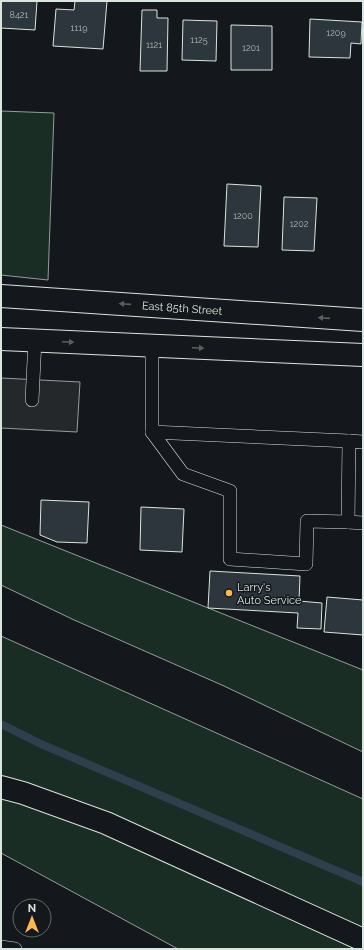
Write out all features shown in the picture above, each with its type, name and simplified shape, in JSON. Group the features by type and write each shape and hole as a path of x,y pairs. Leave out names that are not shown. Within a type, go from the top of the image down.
{"main road":[{"name":"East 85th Street","path":"1,296 363,320"},
{"path":"1,339 363,355"},
{"path":"1,787 23,793 106,823 363,940"}],"lane":[{"path":"32,400 35,340"},
{"path":"152,346 152,432 183,474 230,491 230,559 306,564 307,521 363,523"},
{"path":"152,432 363,442"},
{"path":"348,522 349,441"},
{"path":"1,947 15,949"}],"green space":[{"path":"1,111 54,113 48,280 1,275"},
{"path":"1,525 363,670 363,752 224,686 72,619 1,585"},
{"path":"1,636 363,799 363,949 178,949 1,853"}],"shaded area":[{"path":"1,378 80,382 77,432 1,428"}],"building":[{"path":"1,1 37,1 35,30 1,28"},
{"path":"75,1 107,1 103,49 53,46 56,9 74,10"},
{"path":"142,10 157,10 157,18 168,18 167,71 140,71"},
{"path":"310,19 362,22 361,44 351,43 350,58 309,57"},
{"path":"183,20 217,21 216,61 182,60"},
{"path":"231,25 272,26 272,70 231,70"},
{"path":"227,184 261,186 258,247 224,246"},
{"path":"284,197 317,198 314,251 282,250"},
{"path":"41,500 89,502 87,543 57,542 40,535"},
{"path":"141,507 184,509 182,552 140,550"},
{"path":"210,571 300,576 299,601 322,603 321,629 297,628 298,613 208,608"},
{"path":"327,597 363,600 363,635 324,632"}],"waterway":[{"path":"1,724 41,744 363,882"}],"place":[{"name":"Larry's Auto Service","path":"229,593"}]}
